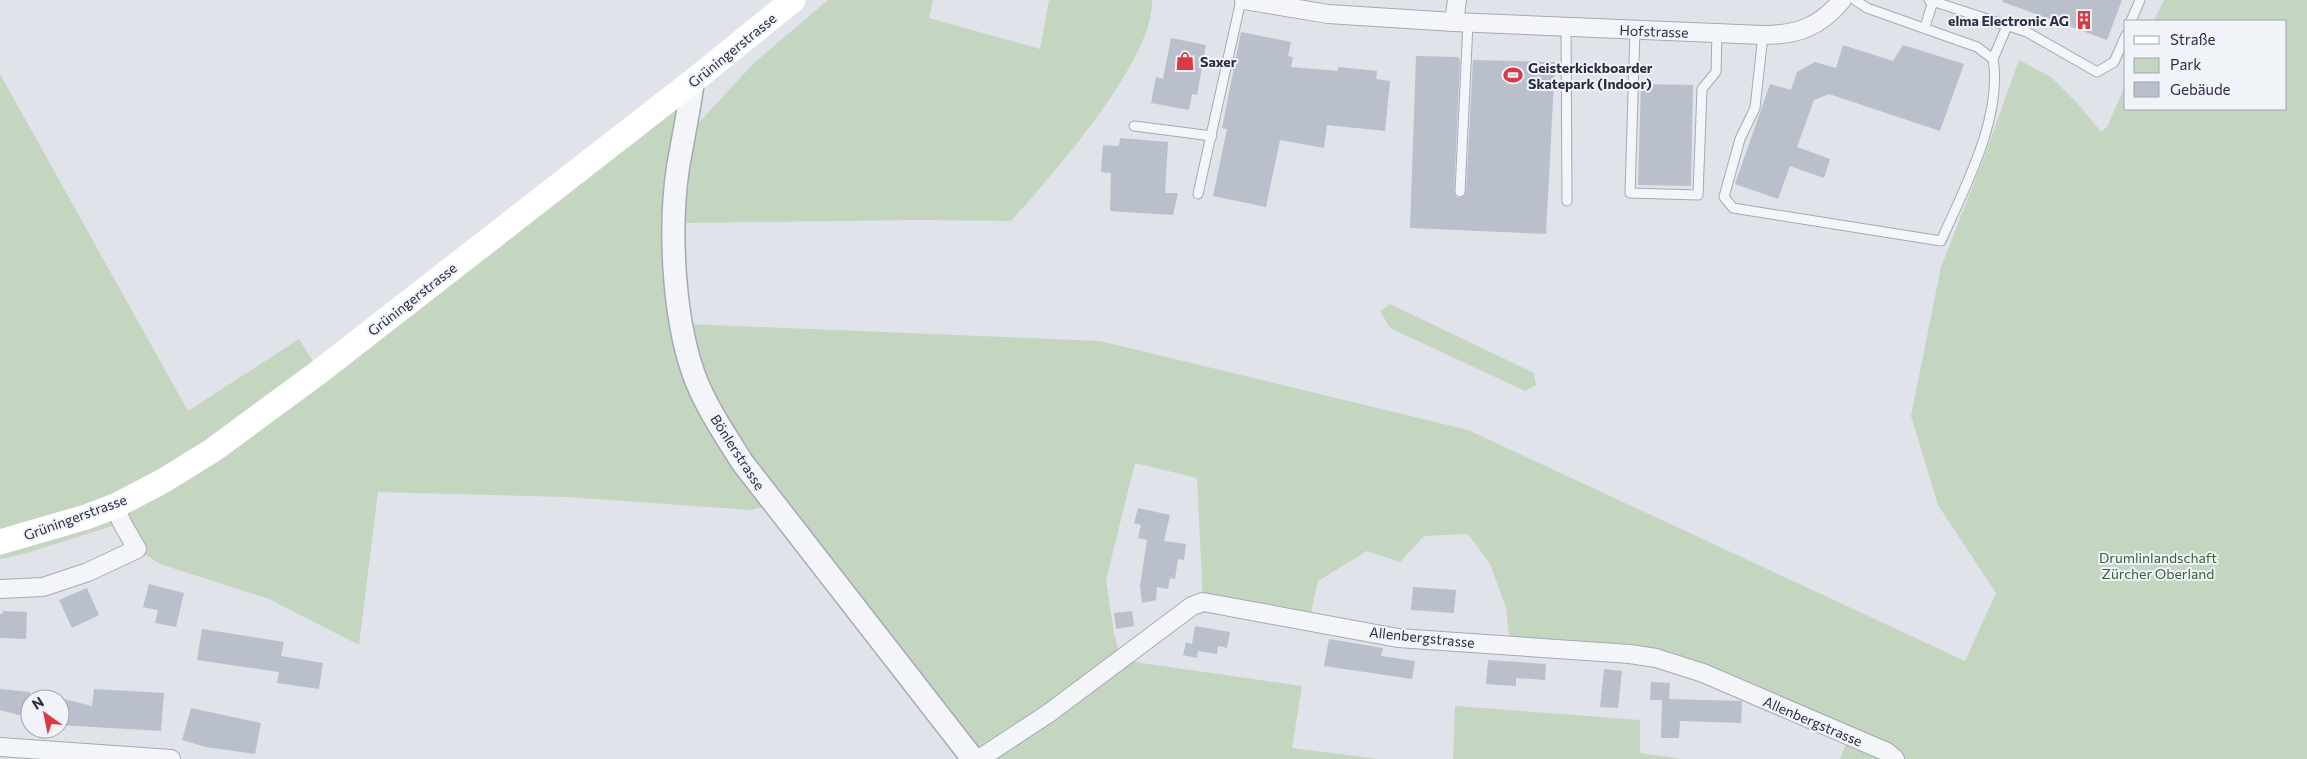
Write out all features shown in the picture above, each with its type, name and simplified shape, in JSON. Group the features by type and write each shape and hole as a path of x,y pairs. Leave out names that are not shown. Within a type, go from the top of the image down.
{"main road":[{"name":"Grüningerstrasse","path":"0,542 86,517 115,506 163,481 213,450 319,372 693,81 793,0"}],"street":[{"name":"Hofstrasse","path":"1242,0 1328,14 1461,23 1763,35 1785,35 1807,28 1830,14 1842,0"},
{"path":"1457,0 1461,23"},
{"name":"Bönlerstrasse","path":"693,81 678,168 674,206 678,314 693,373 720,427 742,462 973,759"},
{"path":"0,589 43,587 88,572 137,549 122,523 115,506"},
{"name":"Allenbergstrasse","path":"980,759 1049,714 1192,606 1203,602 1398,638 1630,654 1656,658 1702,673 1887,752 1895,759"},
{"path":"0,747 171,759"}],"lane":[{"path":"1198,194 1242,0"},
{"path":"1855,0 1867,8 1977,47 1993,59"},
{"path":"2132,20 2140,0"},
{"path":"1925,27 1931,1 2027,32 2097,72 2114,62 2124,40"},
{"path":"1460,192 1461,23"},
{"path":"1763,35 1755,108 1740,139 1724,197 1732,208 1941,241 1985,141 1996,76 1993,59 2008,26"},
{"path":"1566,28 1567,201"},
{"path":"1634,30 1630,192 1640,193 1698,195 1702,89 1716,72 1718,33"},
{"path":"1134,126 1212,136"}],"green space":[{"path":"828,0 933,0 929,18 1040,49 1049,0 1152,0 1148,25 1137,53 1119,84 1098,116 1074,147 1011,221 920,220 682,223 693,129 754,63"},
{"name":"Drumlinlandschaft Zürcher Oberland","path":"2164,0 2307,0 2307,759 1840,759 1849,737 1656,658 1510,645 1506,608 1490,564 1468,534 1424,536 1400,562 1367,551 1318,581 1309,622 1203,602 1197,478 1135,463 1106,580 1114,633 1121,660 1302,686 1292,748 1379,759 973,759 773,504 751,510 567,497 378,492 359,645 269,599 160,564 137,549 122,523 27,553 0,559 0,74 188,411 299,339 319,371 693,81 678,168 687,324 1100,341 1468,430 1965,661 1996,593 1938,505 1911,416 1941,267 1986,152 2019,60 2051,77 2079,105 2101,132 2107,127 2124,89 2124,110 2287,110 2287,20 2154,20"},
{"path":"1390,304 1534,373 1536,385 1525,391 1390,328 1380,311"},
{"path":"1455,706 1640,720 1640,753 1683,759 1453,759"}],"building":[{"name":"elma Electronic AG","path":"2003,0 2122,0 2107,40 2003,2"},
{"path":"1241,32 1291,42 1288,56 1293,57 1291,67 1338,71 1338,67 1377,71 1376,79 1390,81 1385,131 1327,125 1324,148 1280,140 1266,207 1213,196 1227,129 1222,128"},
{"name":"Saxer","path":"1171,38 1206,45 1197,95 1192,94 1189,110 1151,103 1156,77 1163,79"},
{"path":"1843,45 1893,61 1903,45 1964,64 1940,131 1829,94 1814,100 1797,147 1830,159 1824,178 1790,166 1778,199 1735,184 1770,84 1791,90 1797,72 1815,62 1836,68"},
{"path":"1416,56 1458,57 1460,60 1454,192 1456,197 1460,198 1466,192 1473,60 1555,62 1546,234 1410,228"},
{"path":"1641,84 1693,85 1691,186 1638,185"},
{"path":"1120,138 1168,142 1165,193 1178,193 1173,215 1110,211 1111,173 1101,172 1103,145 1119,146"},
{"path":"1138,508 1170,515 1164,541 1186,544 1184,560 1178,559 1175,579 1170,578 1168,589 1157,587 1156,600 1142,603 1140,586 1147,540 1138,538 1141,525 1134,523"},
{"path":"149,584 184,593 176,627 155,623 158,610 143,607"},
{"path":"1413,587 1456,590 1454,613 1411,610"},
{"path":"87,588 99,615 72,628 59,600"},
{"path":"3,611 27,612 26,639 0,638 0,614"},
{"path":"1132,611 1134,626 1116,629 1114,613"},
{"path":"1195,626 1230,632 1227,648 1218,646 1217,654 1198,651 1197,658 1183,655 1186,642 1192,644"},
{"path":"202,629 284,642 281,656 323,663 319,689 277,683 279,672 197,660"},
{"path":"1329,639 1383,648 1381,656 1415,661 1412,679 1324,666"},
{"path":"1488,660 1546,664 1545,680 1516,678 1516,686 1486,684"},
{"path":"1604,669 1622,671 1618,708 1600,707"},
{"path":"1651,682 1670,683 1669,699 1742,701 1741,723 1680,721 1679,738 1661,738 1662,700 1650,700"},
{"path":"0,689 20,691 20,715 0,710"},
{"path":"94,689 164,693 161,731 70,726 70,700 92,706"},
{"path":"191,708 261,723 255,754 206,747 182,740"}],"place":[{"name":"elma Electronic AG","path":"2084,20"},
{"name":"Saxer","path":"1185,61"},
{"name":"Geisterkickboarder Skatepark (Indoor)","path":"1513,75"}]}
